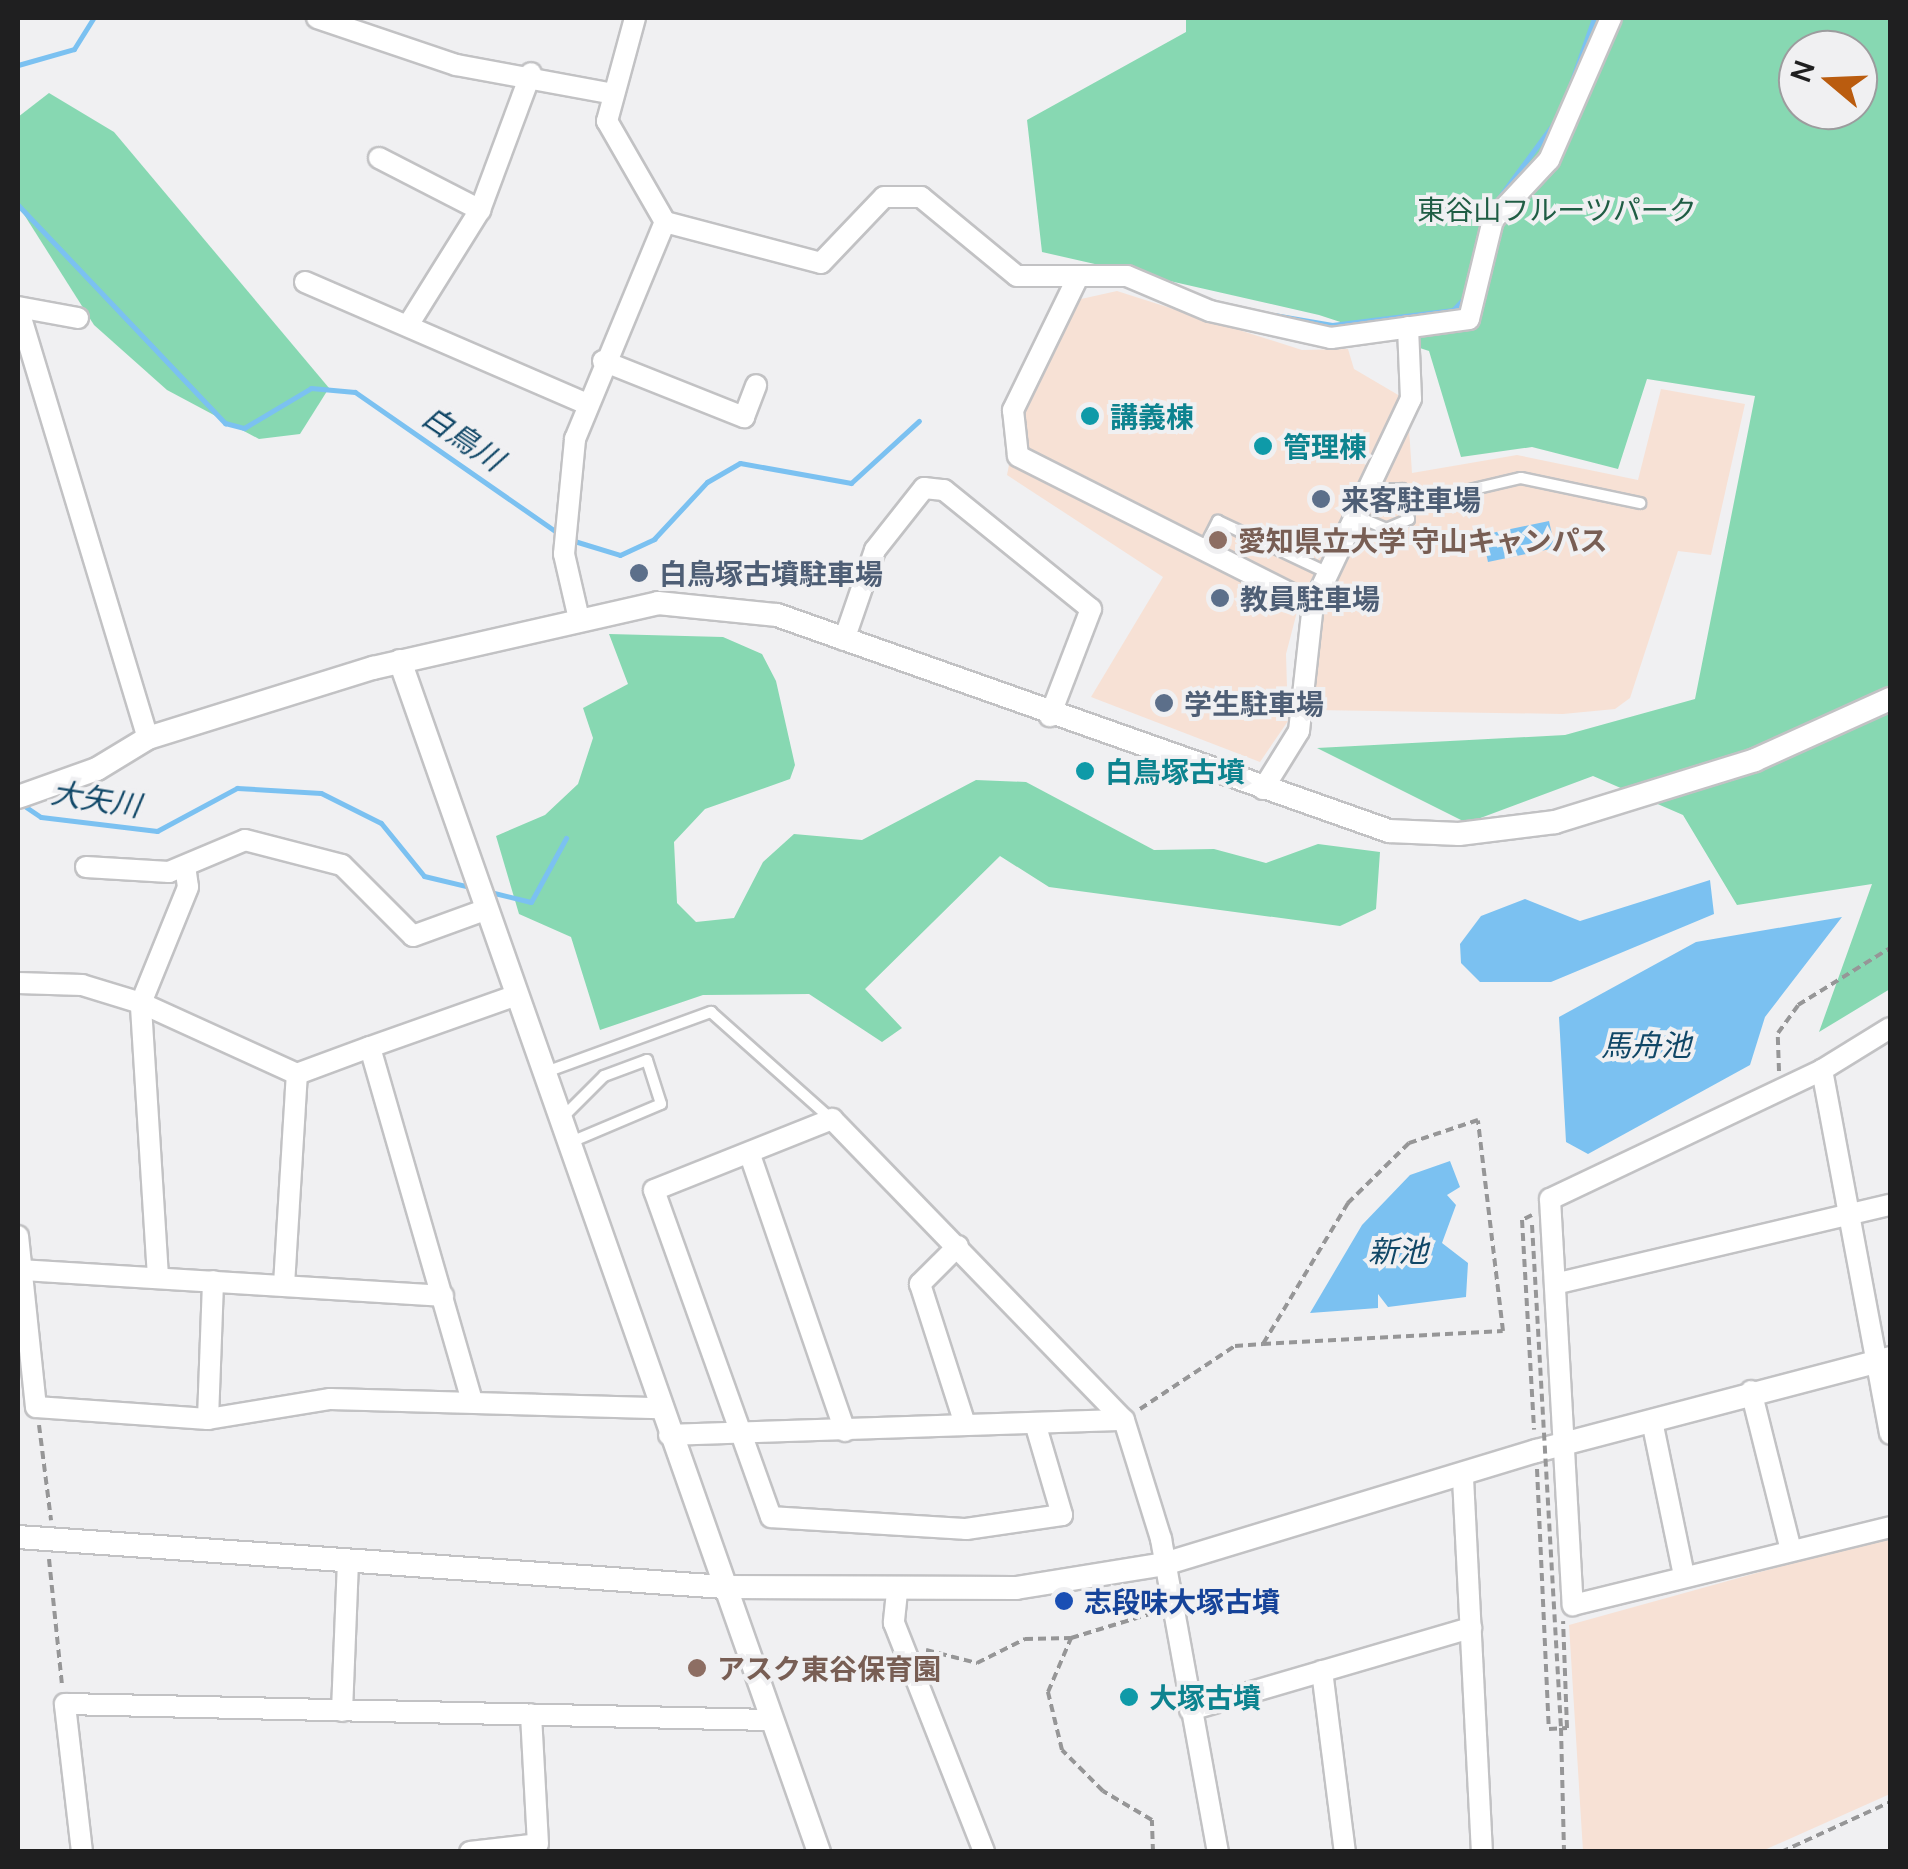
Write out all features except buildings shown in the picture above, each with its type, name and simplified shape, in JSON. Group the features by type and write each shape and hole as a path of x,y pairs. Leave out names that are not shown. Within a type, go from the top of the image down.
{"street":[{"path":"317,18 456,64 531,73 610,93"},
{"path":"635,18 610,93 606,121 665,222 821,263 884,197 922,197 1017,276 1076,281 1127,276 1210,310 1331,338 1469,319 1493,220 1549,160 1611,18"},
{"path":"410,322 480,210 531,73"},
{"path":"378,158 480,210"},
{"path":"578,618 564,554 565,523 584,402 665,222"},
{"path":"1076,281 1012,410 1011,444 1032,467 1312,605"},
{"path":"304,282 410,322 584,402"},
{"path":"78,318 18,308 148,738"},
{"path":"1264,789 1299,731 1312,605 1411,399 1408,327"},
{"path":"603,361 744,418 756,386"},
{"path":"844,640 875,550 924,488 944,490 1090,609 1050,716"},
{"path":"18,797 46,791 148,738 400,662 578,618 658,603 777,616 1050,716 1390,830 1459,834 1555,822 1756,760 1890,699"},
{"path":"400,662 562,1118 668,1436 819,1852"},
{"path":"86,867 186,866 246,840 331,859 413,936 488,913"},
{"path":"158,1278 141,1003 188,888 186,866"},
{"path":"18,983 82,985 141,1003 297,1074 517,995"},
{"path":"1890,1028 1822,1070 1780,1086 1550,1199 1558,1283 1573,1605 1890,1527"},
{"path":"370,1047 472,1402"},
{"path":"1822,1070 1882,1359 1890,1434"},
{"path":"284,1285 297,1074"},
{"path":"1035,1423 1062,1515 966,1530 771,1516 654,1190 832,1120 1124,1420 1164,1564 1218,1852"},
{"path":"750,1155 845,1432"},
{"path":"1558,1283 1849,1212 1890,1206"},
{"path":"18,1236 36,1407 208,1419 330,1399 660,1408"},
{"path":"958,1246 920,1284 965,1424"},
{"path":"22,1270 444,1296"},
{"path":"208,1419 213,1281"},
{"path":"18,1537 724,1587 897,1592 1016,1588 1164,1564 1464,1478 1536,1451 1882,1359"},
{"path":"1750,1391 1791,1550"},
{"path":"668,1436 1124,1420"},
{"path":"1652,1421 1684,1576"},
{"path":"1464,1478 1482,1852"},
{"path":"342,1710 348,1561"},
{"path":"897,1592 894,1623 984,1852"},
{"path":"1190,1710 1471,1628"},
{"path":"1322,1671 1345,1852"},
{"path":"82,1852 64,1704 772,1720"},
{"path":"470,1852 538,1844 531,1714"}],"lane":[{"path":"1410,504 1521,478 1640,503"},
{"path":"1370,490 1388,483 1410,504"},
{"path":"1356,516 1400,528 1410,504"},
{"path":"1203,552 1218,521 1328,573"},
{"path":"546,1072 711,1012 832,1120"},
{"path":"562,1118 604,1076 647,1060 661,1104 570,1142"}],"path":[{"path":"1780,1086 1778,1033 1798,1005 1890,948"},
{"path":"1124,1420 1235,1346 1503,1330 1478,1120 1409,1143 1348,1202 1262,1344"},
{"path":"1536,1451 1522,1220 1532,1212 1561,1728 1564,1852"},
{"path":"908,1658 936,1646 977,1662 1025,1640 1071,1638 1170,1610"},
{"path":"1071,1638 1054,1664 1051,1722 1078,1771 1152,1820 1153,1852"},
{"path":"1780,1852 1890,1802"}],"shaded area":[{"name":"愛知県立大学 守山キャンパス","path":"1117,291 1302,350 1348,349 1354,369 1400,396 1298,608 1286,654 1288,721 1260,762 1091,697 1163,577 1007,475 1018,420 1081,299"},
{"name":"愛知県立大学 守山キャンパス","path":"1661,389 1745,404 1711,555 1678,551 1630,698 1615,709 1563,714 1315,710 1309,679 1320,603 1409,429 1412,473 1517,455 1638,480"},
{"path":"1890,1536 1890,1794 1762,1851 1583,1851 1569,1625"}],"green space":[{"name":"東谷山フルーツパーク","path":"1186,18 1890,18 1890,989 1819,1032 1872,884 1737,905 1683,815 1593,776 1467,823 1317,748 1565,735 1695,699 1755,396 1647,379 1618,469 1532,447 1461,457 1429,351 1319,315 1042,252 1027,120 1186,32"},
{"path":"49,93 114,132 329,388 300,434 259,439 167,390 94,325 18,205 18,117"},
{"path":"609,634 723,637 762,654 776,681 795,765 790,779 705,809 674,842 677,903 696,922 734,918 763,862 794,834 862,840 976,780 1026,782 1154,850 1214,849 1266,863 1318,844 1380,852 1376,909 1340,926 1049,887 1000,856 865,989 902,1028 882,1042 809,994 703,995 600,1030 571,937 519,914 496,836 545,815 578,784 593,738 583,708 628,684"}],"water":[{"path":"1549,521 1555,548 1488,562 1482,535"},
{"path":"1710,880 1714,914 1551,982 1480,982 1461,963 1460,944 1481,916 1525,899 1580,921"},
{"name":"馬舟池","path":"1842,917 1765,1017 1750,1065 1588,1154 1566,1142 1559,1017 1696,942"},
{"name":"新池","path":"1450,1161 1460,1187 1447,1195 1456,1205 1442,1243 1468,1263 1466,1297 1388,1307 1378,1294 1378,1308 1310,1313 1362,1225 1410,1175"}],"waterway":[{"path":"18,65 74,49 93,18"},
{"path":"1565,100 1594,18"},
{"path":"1487,214 1554,123"},
{"name":"白鳥川","path":"18,205 225,423 244,428 311,388 355,392 561,535"},
{"path":"1468,281 1481,229"},
{"path":"1274,315 1332,325 1453,310 1465,297"},
{"name":"白鳥川","path":"571,540 620,555 654,539 707,482 740,463 851,483 919,421"},
{"name":"大矢川","path":"20,803 41,817 157,831 237,788 321,793 381,823 424,876 474,888"},
{"name":"大矢川","path":"490,892 531,902 566,838"}],"place":[{"name":"講義棟","path":"1090,416"},
{"name":"管理棟","path":"1263,446"},
{"name":"来客駐車場","path":"1321,499"},
{"name":"愛知県立大学 守山キャンパス","path":"1218,540"},
{"name":"白鳥塚古墳駐車場","path":"639,573"},
{"name":"教員駐車場","path":"1220,598"},
{"name":"学生駐車場","path":"1164,703"},
{"name":"白鳥塚古墳","path":"1085,771"},
{"name":"志段味大塚古墳","path":"1064,1601"},
{"name":"アスク東谷保育園","path":"697,1668"},
{"name":"大塚古墳","path":"1129,1697"}]}
